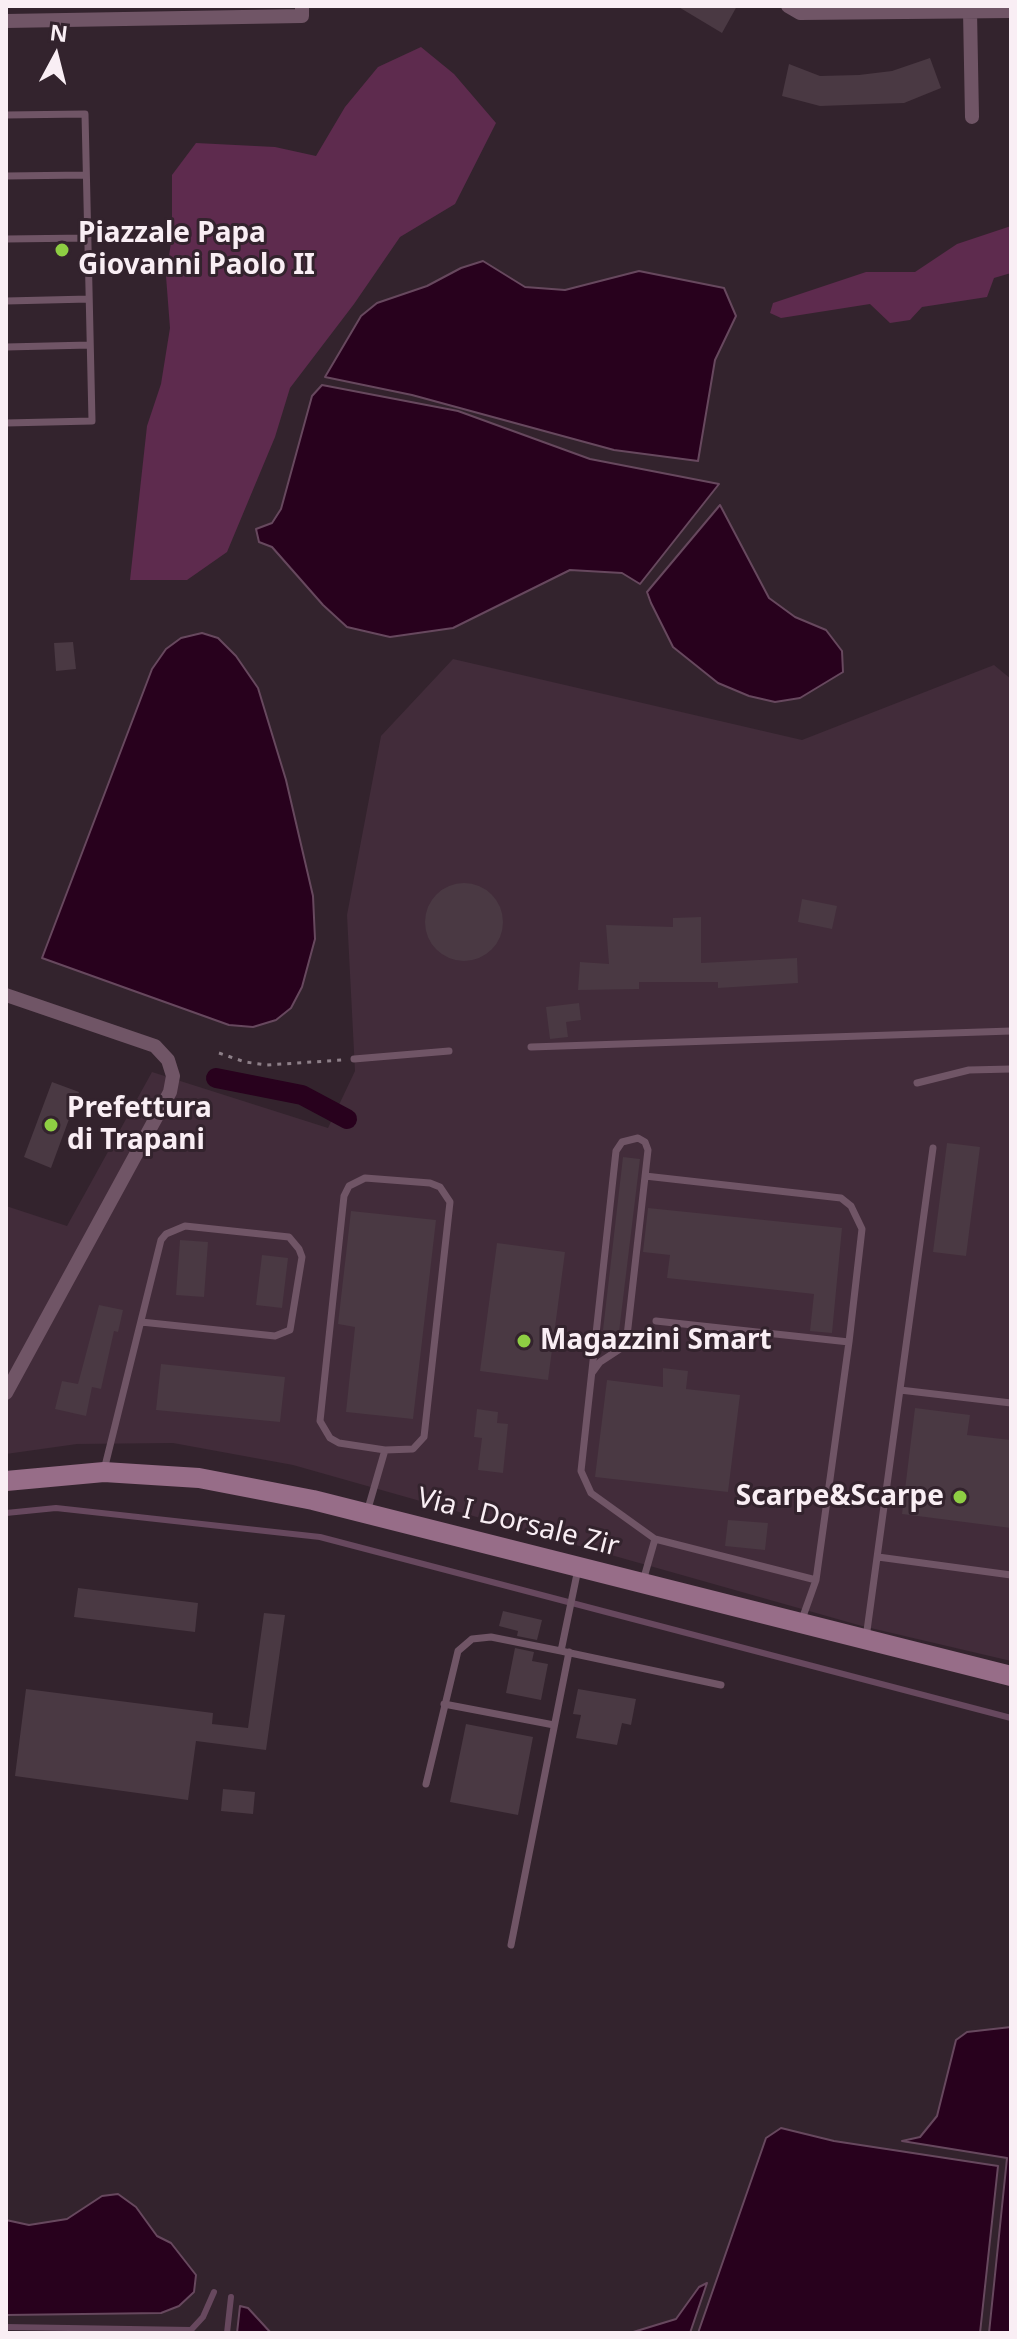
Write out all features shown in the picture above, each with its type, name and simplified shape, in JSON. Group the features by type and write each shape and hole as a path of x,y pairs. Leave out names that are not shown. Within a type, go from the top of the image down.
{"main road":[{"name":"Via I Dorsale Zir","path":"6,1481 104,1472 199,1478 367,1514 1011,1676"}],"street":[{"path":"788,6 800,13 1011,11"},
{"path":"6,21 108,13 302,11"},
{"path":"970,11 972,117"},
{"path":"6,995 155,1046 168,1060 173,1076 170,1092 6,1393"}],"lane":[{"path":"6,115 85,114 92,421 6,423"},
{"path":"6,176 86,175"},
{"path":"6,239 88,238"},
{"path":"6,301 89,299"},
{"path":"6,347 90,345"},
{"path":"531,1047 1011,1031"},
{"path":"354,1059 449,1051"},
{"path":"917,1083 969,1070 1011,1069"},
{"path":"592,1373 600,1362 626,1345 645,1176 645,1142 630,1138 622,1142 616,1151 581,1471 591,1493 655,1539 816,1580"},
{"path":"865,1640 933,1148"},
{"path":"645,1176 841,1198 851,1206 862,1229 816,1580 801,1624"},
{"path":"365,1178 430,1183 440,1187 450,1202 424,1437 413,1449 385,1450 339,1443 330,1438 320,1421 344,1196 349,1186 365,1178"},
{"path":"104,1472 161,1240 175,1227 289,1237 299,1249 302,1257 290,1330 275,1336 141,1322"},
{"path":"656,1321 849,1342"},
{"path":"900,1390 1011,1403"},
{"path":"367,1514 385,1450"},
{"path":"642,1584 655,1539"},
{"path":"878,1557 1011,1575"},
{"path":"511,1945 554,1725 569,1612 579,1568"},
{"path":"426,1784 458,1651 472,1639 491,1637 721,1685"},
{"path":"444,1704 554,1725"}],"path":[{"path":"219,1053 245,1062 267,1065 354,1059"}],"shaded area":[{"path":"421,47 454,74 496,123 455,204 400,237 290,388 275,437 227,552 187,580 130,580 147,426 161,384 170,328 166,276 172,236 172,175 196,143 275,147 316,156 345,107 378,67"},
{"path":"1011,226 1011,273 994,278 987,297 922,307 910,320 890,323 870,304 781,318 770,313 773,303 866,272 915,272 957,244"},
{"path":"483,261 525,287 565,290 639,271 724,288 736,316 715,360 698,461 614,450 412,395 325,377 361,316 377,303 427,286 461,268"},
{"path":"322,385 458,411 590,459 719,484 640,584 622,573 570,570 453,628 390,637 347,627 323,605 272,547 259,542 256,529 272,523 281,509 312,396"},
{"path":"720,505 769,598 795,617 826,630 842,651 843,672 800,698 775,702 749,696 718,683 673,647 651,603 647,592"},
{"path":"202,633 218,638 236,656 258,688 286,780 313,896 315,939 302,987 291,1008 276,1020 253,1027 229,1025 42,958 152,669 166,649 181,638"},
{"path":"453,659 802,740 994,665 1011,679 1011,1661 862,1626 293,1465 173,1443 77,1444 6,1454 6,1206 67,1226 152,1072 328,1128 355,1071 347,915 381,736"},
{"path":"1011,2027 1011,2333 989,2333 1007,2158 902,2141 920,2137 937,2116 956,2040 967,2032"},
{"path":"781,2128 834,2141 998,2166 980,2333 698,2333 766,2138"},
{"path":"118,2194 136,2207 157,2236 171,2243 196,2275 194,2292 179,2306 161,2313 6,2315 6,2220 29,2225 67,2219 102,2196"},
{"path":"707,2283 690,2333 630,2333 676,2319 699,2287"},
{"path":"240,2306 248,2308 271,2333 237,2333"}],"building":[{"path":"677,6 737,6 722,33"},
{"path":"930,58 941,88 904,103 820,106 782,96 789,64 820,76 859,75 892,71"},
{"path":"73,642 76,669 56,671 54,643"},
{"path":"464,883 479,886 492,894 500,907 503,922 500,937 492,950 479,958 464,961 449,958 436,950 428,937 425,922 428,907 436,894 449,886"},
{"path":"802,899 837,906 832,929 798,922"},
{"path":"701,917 701,963 797,958 798,983 718,988 718,982 639,982 639,989 578,990 580,962 609,964 606,925 673,927 673,918"},
{"path":"579,1003 581,1020 566,1022 568,1037 550,1039 546,1007"},
{"name":"Prefettura di Trapani","path":"52,1082 79,1092 51,1168 24,1157"},
{"path":"947,1143 980,1147 966,1256 933,1252"},
{"path":"623,1157 640,1159 619,1332 603,1330"},
{"path":"648,1208 842,1228 832,1333 810,1331 814,1294 667,1278 670,1255 643,1252"},
{"path":"351,1211 436,1220 413,1419 346,1412 355,1327 338,1324"},
{"path":"180,1240 208,1242 204,1297 176,1295"},
{"path":"497,1243 565,1252 548,1380 480,1371"},
{"path":"262,1255 288,1258 282,1308 256,1305"},
{"path":"99,1305 123,1310 118,1332 114,1331 101,1389 92,1387 86,1416 55,1409 62,1381 78,1384"},
{"path":"161,1364 285,1377 280,1422 156,1410"},
{"path":"663,1368 688,1371 686,1389 740,1395 728,1492 595,1477 607,1380 663,1387"},
{"path":"915,1408 970,1415 967,1435 1011,1440 1011,1528 902,1514"},
{"path":"477,1409 498,1412 497,1423 508,1424 503,1473 478,1470 482,1438 474,1437"},
{"path":"728,1520 768,1523 765,1550 725,1546"},
{"path":"78,1588 198,1603 195,1632 74,1617"},
{"path":"503,1611 542,1620 537,1640 517,1636 518,1631 499,1626"},
{"path":"264,1613 285,1615 266,1750 196,1741 188,1800 15,1776 26,1689 213,1713 212,1724 248,1728"},
{"path":"515,1648 534,1652 532,1661 548,1664 541,1700 506,1693"},
{"path":"578,1689 636,1699 631,1725 622,1723 617,1745 576,1738 581,1715 573,1714"},
{"path":"466,1724 533,1737 518,1815 450,1802"},
{"path":"223,1789 255,1792 253,1814 221,1811"}],"waterway":[{"path":"216,1078 302,1095 347,1119"},
{"path":"6,1513 56,1508 320,1537 1011,1718"},
{"path":"6,2327 191,2330 203,2317 214,2292"},
{"path":"227,2333 231,2297"}],"place":[{"name":"Piazzale Papa Giovanni Paolo II","path":"62,250"},
{"name":"Prefettura di Trapani","path":"51,1125"},
{"name":"Magazzini Smart","path":"524,1341"},
{"name":"Scarpe&Scarpe","path":"960,1497"}]}
